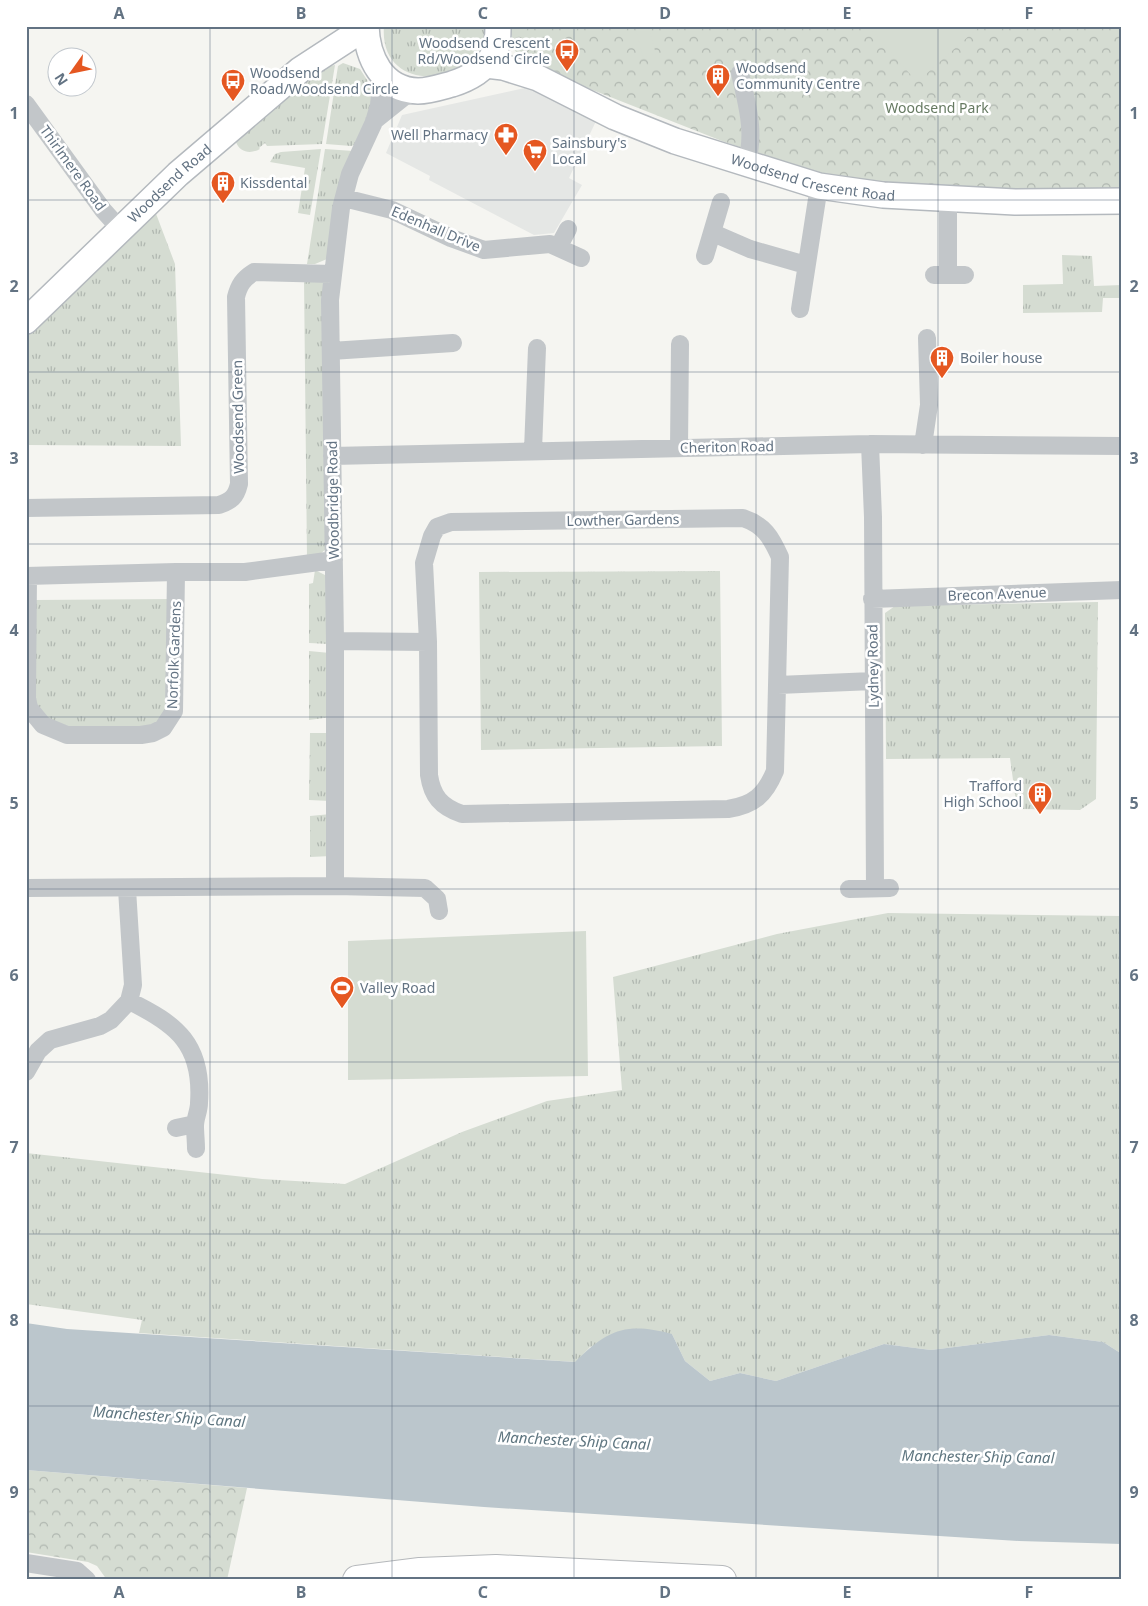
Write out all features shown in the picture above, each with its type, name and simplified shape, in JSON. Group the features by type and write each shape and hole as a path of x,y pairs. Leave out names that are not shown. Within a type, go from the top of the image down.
{"highway":[{"path":"357,1580 420,1572 496,1569 722,1580"}],"street":[{"name":"Woodsend Road","path":"26,321 178,174 300,70 366,27"},
{"path":"366,27 369,49 379,71"},
{"path":"321,55 347,54 379,71 400,87 418,91 456,82 486,65 494,53 498,33"},
{"name":"Woodsend Crescent Road","path":"498,33 508,60 522,73"},
{"name":"Woodsend Crescent Road","path":"486,65 503,67 538,78 622,120 675,141 746,165 819,186 883,195 948,199 1015,202 1122,201"},
{"name":"Woodbridge Road","path":"335,886 335,642 330,351 332,274 344,198 350,174 374,122 379,105 379,71"},
{"path":"740,73 752,132 751,148 746,165"},
{"name":"Woodbridge Road","path":"374,122 404,97 418,91"},
{"name":"Thirlmere Road","path":"26,104 103,210 121,230"},
{"path":"800,309 819,186"},
{"name":"Edenhall Drive","path":"344,198 392,210 461,243 484,250 539,244 559,246 581,258"},
{"path":"948,199 949,275"},
{"path":"705,256 721,202"},
{"path":"559,246 568,228"},
{"path":"713,232 750,249 806,265"},
{"name":"Woodsend Green","path":"26,508 219,505 228,501 237,494 239,484 236,297 238,288 244,278 254,272 332,274"},
{"path":"923,445 929,405 927,338"},
{"path":"330,351 453,343"},
{"path":"679,448 680,344"},
{"path":"533,450 537,348"},
{"name":"Cheriton Road","path":"332,456 533,450 870,444 1122,446"},
{"name":"Lydney Road","path":"849,889 882,888 873,681 873,517 870,444"},
{"name":"Lowther Gardens","path":"743,518 754,522 765,530 780,557 778,685 775,770 769,786 757,798 743,807 718,810 462,814 448,810 431,790 428,642 424,563 432,536 437,527 451,522 743,518"},
{"name":"Norfolk Gardens","path":"176,572 174,711 163,728 141,735 66,734 43,725 35,716 27,698 27,576 176,572 245,572 334,560"},
{"name":"Brecon Avenue","path":"872,599 1122,590"},
{"path":"335,642 428,642"},
{"path":"778,685 873,681"},
{"path":"26,888 127,889 335,886 425,888 438,899 439,911"},
{"path":"26,1072 38,1050 50,1040 100,1026 111,1020 129,1001 133,985 127,889"},
{"path":"129,1001 168,1022 184,1037 194,1056 199,1104 195,1124 196,1149"},
{"path":"176,1128 195,1124"},
{"path":"26,1563 77,1571 87,1580"}],"shaded area":[{"path":"529,87 597,119 569,178 582,185 554,233 534,235 429,180 430,176 386,153 402,115"}],"green space":[{"path":"384,26 491,26 481,51 466,66 450,73 434,76 418,75 403,70 392,60 385,45"},
{"name":"Woodsend Park","path":"510,26 1122,26 1122,189 939,190 817,173 722,141 524,63 514,49"},
{"path":"635,26 648,26 656,54 643,57"},
{"path":"868,26 980,26 917,82"},
{"path":"343,63 360,69 376,94 376,99 354,145 351,146 326,144 338,66"},
{"path":"335,65 322,144 267,146 265,143 260,149 253,152 246,152 238,146 236,142 299,86 325,68"},
{"path":"321,149 310,215 298,213 305,168 270,162 275,154 281,152"},
{"path":"325,149 353,151 327,259 315,264 307,264"},
{"path":"155,211 175,264 181,446 26,445 26,337"},
{"path":"1062,255 1092,256 1094,286 1122,285 1122,298 1103,298 1102,312 1023,313 1023,285 1063,284"},
{"path":"304,279 328,279 328,547 317,557 307,558"},
{"path":"315,570 329,577 330,644 309,643 309,584 313,583"},
{"path":"720,571 722,746 481,750 479,572"},
{"path":"172,599 170,701 154,728 94,729 61,725 49,720 41,713 36,702 35,600"},
{"path":"1098,602 1096,799 1080,810 1017,809 1010,758 886,759 885,613 895,606"},
{"path":"309,651 330,653 331,717 309,720"},
{"path":"310,733 330,733 330,801 309,800"},
{"path":"331,814 331,856 310,857 310,816"},
{"path":"888,913 1122,916 1122,1354 1103,1342 1049,1335 931,1350 884,1344 776,1381 740,1373 710,1381 685,1361 672,1334 590,1347 576,1362 139,1333 142,1320 26,1304 26,1153 262,1179 345,1184 462,1132 547,1101 622,1090 613,977 777,934"},
{"path":"586,931 588,1076 348,1080 348,941"},
{"path":"26,1470 247,1488 227,1580 107,1580 97,1566 88,1562 26,1552"}],"water":[{"name":"Manchester Ship Canal","path":"26,1323 67,1329 575,1362 608,1335 630,1329 656,1330 672,1334 685,1361 710,1381 740,1373 776,1381 884,1344 931,1350 1049,1335 1103,1342 1122,1354 1122,1544 1019,1541 484,1507 26,1470"}],"place":[{"name":"Woodsend Crescent Rd/Woodsend Circle","path":"567,72"},
{"name":"Woodsend Community Centre","path":"718,97"},
{"name":"Woodsend Road/Woodsend Circle","path":"233,102"},
{"name":"Well Pharmacy","path":"506,156"},
{"name":"Sainsbury's Local","path":"535,172"},
{"name":"Kissdental","path":"223,204"},
{"name":"Boiler house","path":"942,379"},
{"name":"Trafford High School","path":"1040,815"},
{"name":"Valley Road","path":"342,1009"}]}
